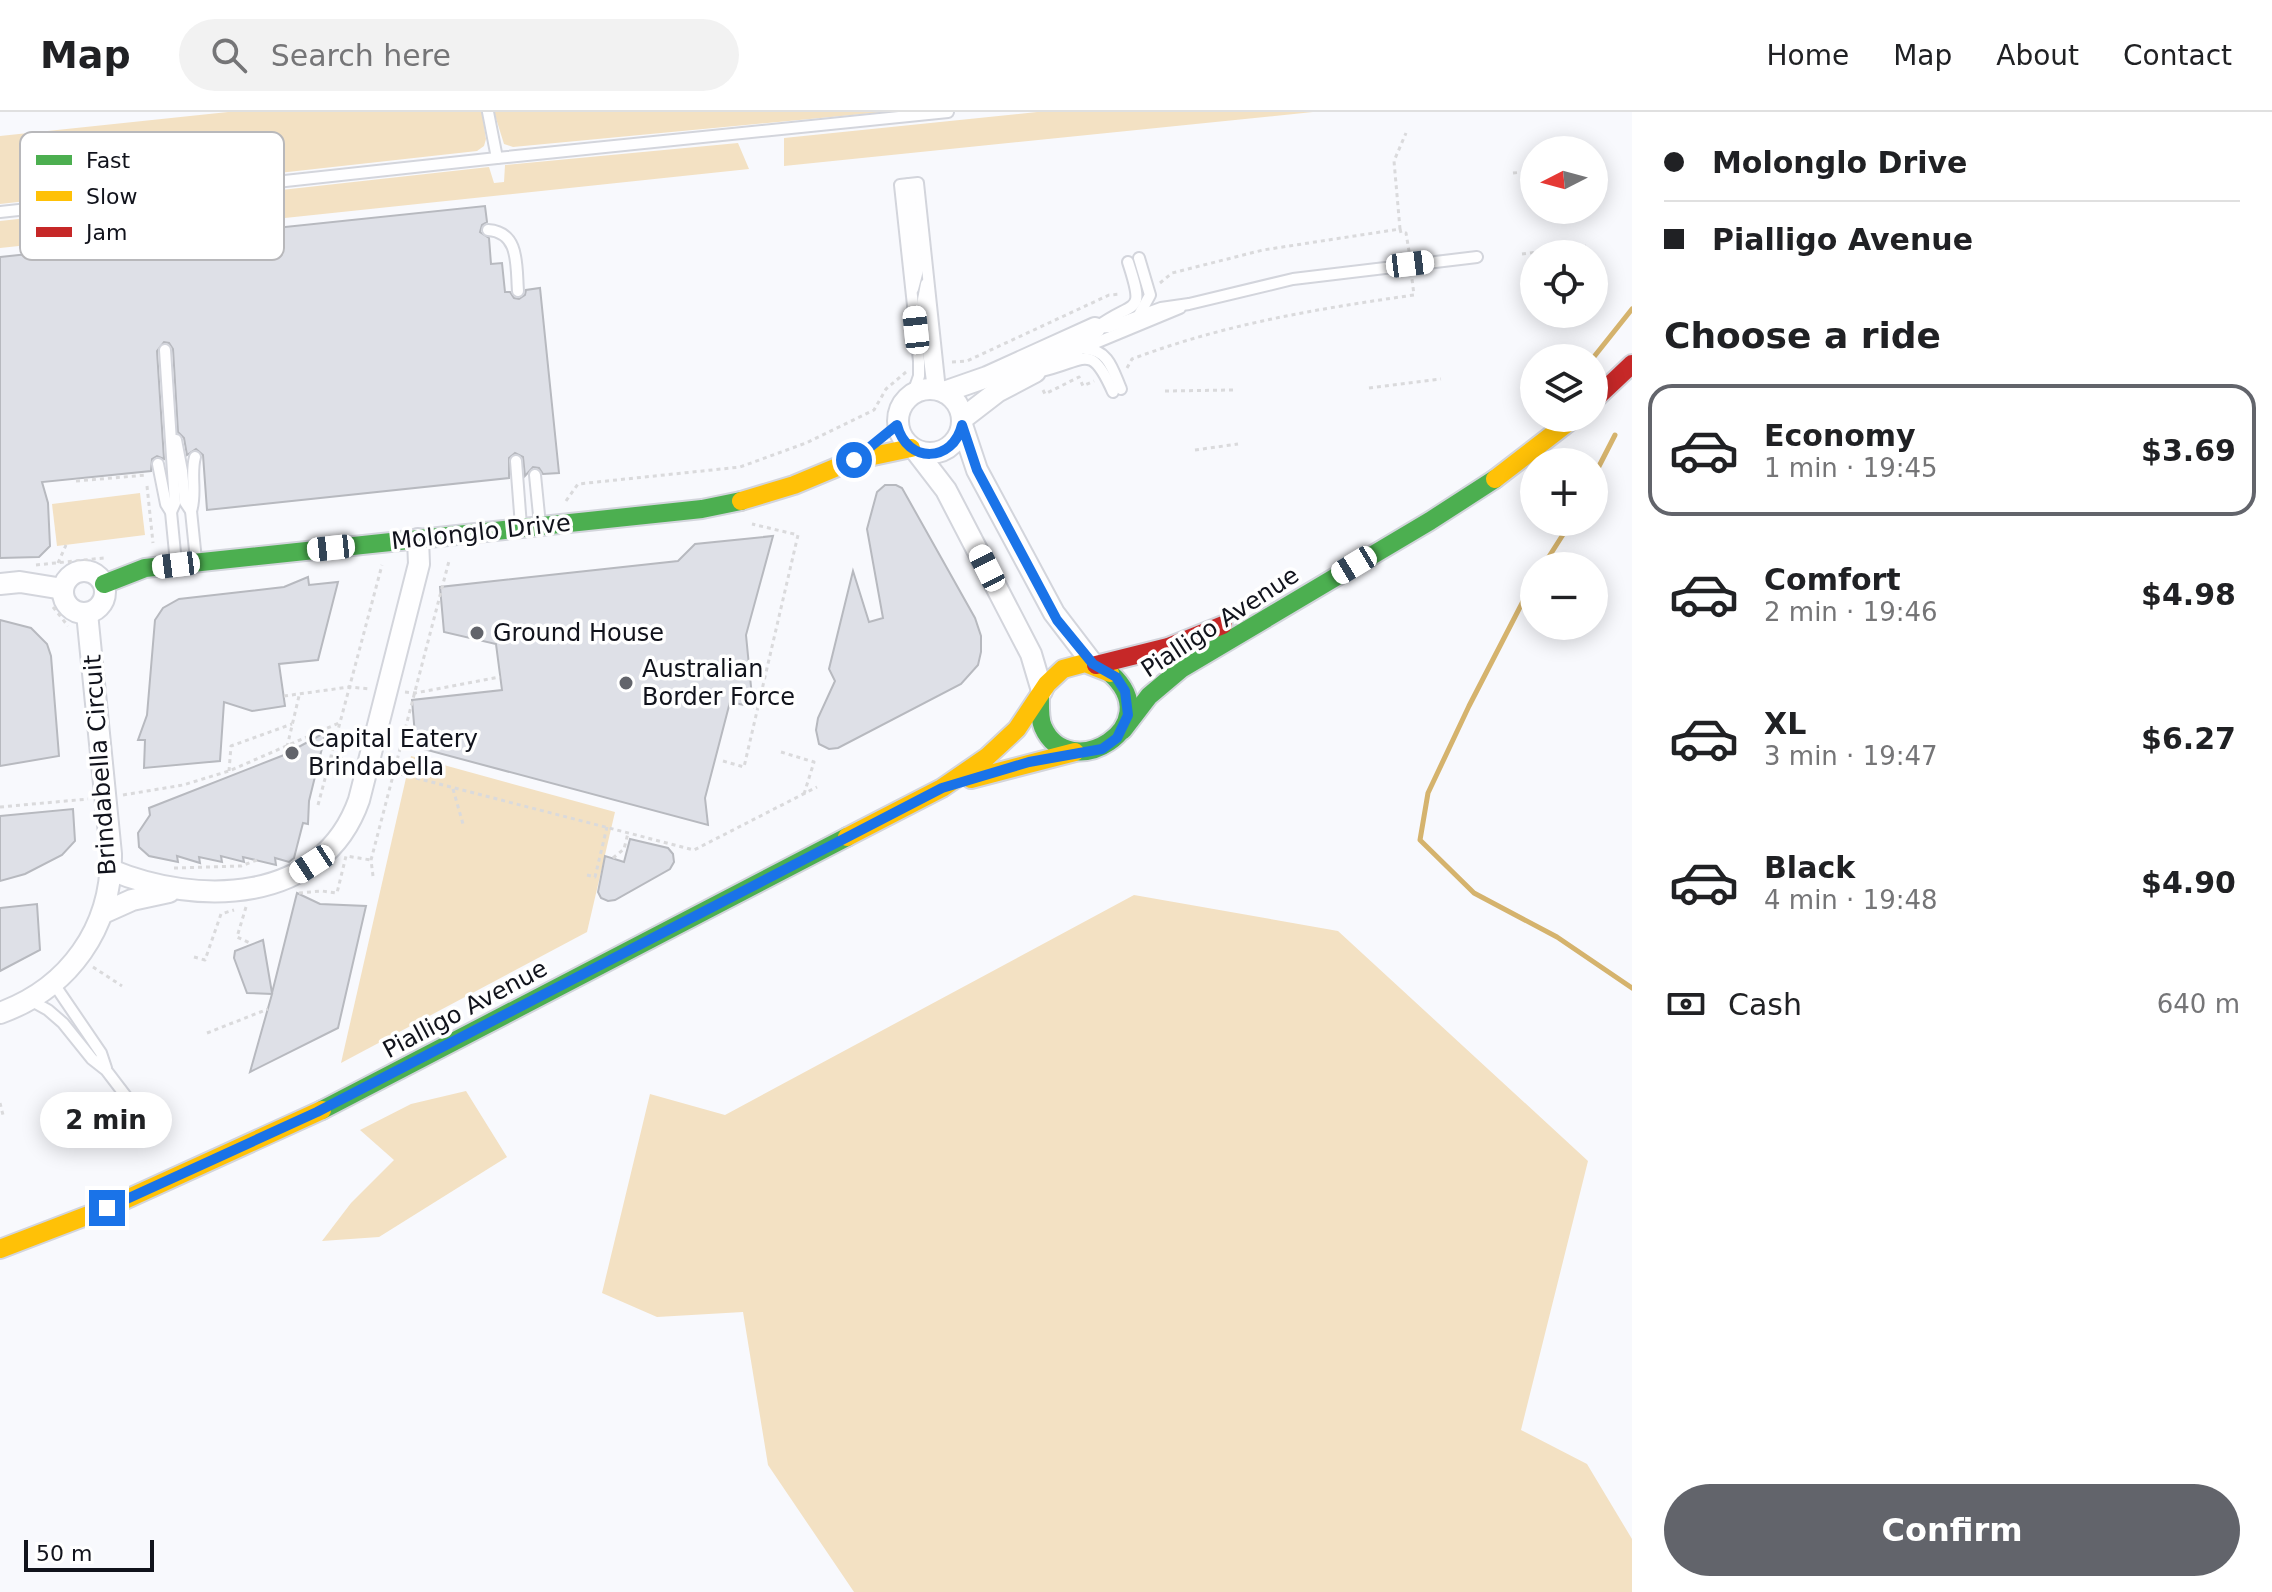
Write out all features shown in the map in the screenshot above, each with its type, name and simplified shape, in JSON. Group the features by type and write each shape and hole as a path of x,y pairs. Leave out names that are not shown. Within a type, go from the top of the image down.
{"main road":[{"path":"1608,387 1632,364"},
{"name":"Pialligo Avenue","path":"1122,730 1155,690 1176,674 1354,565 1450,511 1539,449 1558,432"},
{"name":"Molonglo Drive","path":"104,584 145,568 702,509 794,485 854,460 913,450"},
{"name":"Pialligo Avenue","path":"1095,664 1142,655 1183,641 1354,565"},
{"path":"1095,664 1116,677 1125,691 1128,715 1117,738 1102,749 1075,752 1058,745 1045,732 1039,715 1041,694 1052,676 1067,666 1095,664"},
{"name":"Pialligo Avenue","path":"0,1249 107,1208 317,1112 942,788 998,748 1041,694"},
{"name":"Pialligo Avenue","path":"942,788 1075,752"}],"street":[{"path":"913,450 926,454 946,450 960,435 962,422 988,398 1032,365 1095,328"},
{"path":"1032,365 932,391 900,407 897,425 904,442 929,464 946,490 1027,646 1041,694"},
{"path":"932,391 958,406 977,470 1057,620 1095,664"},
{"name":"Molonglo Drive","path":"854,460 897,425"},
{"path":"103,913 146,897 181,891 261,888 285,880 312,864 337,838 355,810 367,766 419,564 418,539"},
{"path":"0,584 20,582 57,597 74,610 87,613 103,601 104,584 93,573 85,571 71,575 57,597"},
{"name":"Brindabella Circuit","path":"0,1013 30,1000 54,984 74,965 103,913 111,870 87,613"},
{"path":"111,870 153,886 181,891"}],"lane":[{"path":"488,112 497,158"},
{"path":"284,181 948,112"},
{"path":"909,184 928,278 922,305 932,391 920,371 912,299 909,184"},
{"path":"0,212 20,210"},
{"path":"488,230 501,232 512,243 518,291"},
{"path":"1095,328 1109,327 1161,308 1293,279 1477,257"},
{"path":"1095,328 1131,310 1137,301 1133,260 1150,295 1144,310 1134,318"},
{"path":"1032,365 1189,304"},
{"path":"1077,350 1092,349 1103,353 1117,390"},
{"path":"165,350 172,422 175,503 171,512"},
{"path":"1032,365 1084,359 1099,364 1110,374"},
{"path":"172,422 185,502 191,511"},
{"path":"195,457 191,511 196,563"},
{"path":"516,461 531,527"},
{"path":"160,469 166,504 171,512 176,565"},
{"path":"531,527 535,475"},
{"path":"54,984 101,1053 106,1070"},
{"path":"30,1000 58,1018 92,1059 106,1070 135,1108"}],"path":[{"path":"1513,173 1520,172"},
{"path":"1017,336 1045,394 1079,377 1083,386 1127,368 1132,359 1217,331 1296,312 1414,295 1406,233 1401,233 1400,229"},
{"path":"1369,388 1441,379"},
{"path":"1165,391 1233,390"},
{"path":"1195,450 1238,444"},
{"path":"76,481 146,475 160,469"},
{"path":"146,475 154,552"},
{"path":"723,761 744,767 798,535 745,522"},
{"path":"58,563 66,545"},
{"path":"373,876 371,860 452,549"},
{"path":"318,805 384,557"},
{"path":"57,597 70,628"},
{"path":"415,693 500,677"},
{"path":"284,696 349,687"},
{"path":"287,747 300,694"},
{"path":"0,807 106,798 183,785 229,771 339,723"},
{"path":"229,771 231,746 292,724"},
{"path":"781,752 814,762 804,794"},
{"path":"331,756 694,850 817,787"},
{"path":"452,788 463,824"},
{"path":"587,875 595,877 607,827"},
{"path":"613,858 624,849 628,833"},
{"path":"298,893 337,893 346,856 371,860"},
{"path":"164,868 241,866 257,860"},
{"path":"194,957 205,960 221,914 221,903"},
{"path":"221,914 246,906"},
{"path":"84,971 90,965 122,986"},
{"path":"207,1033 268,1009"},
{"path":"0,1103 3,1115"}],"shaded area":[{"path":"228,112 482,112 486,139 484,146 477,151 284,172 284,132 38,132"},
{"path":"494,112 884,112 513,147 504,144"},
{"path":"1037,112 1313,112 784,166 784,138"},
{"path":"20,134 20,202 0,204 0,136"},
{"path":"738,143 749,169 284,218 284,190 489,167 494,183 504,182 505,165"},
{"path":"20,219 20,246 0,248 0,221"},
{"path":"140,493 145,535 57,546 52,504"},
{"path":"411,756 615,812 587,932 341,1063"},
{"path":"1134,895 1338,931 1588,1161 1521,1430 1587,1464 1632,1539 1632,1592 854,1592 768,1465 743,1312 657,1317 602,1293 650,1094 725,1115"},
{"path":"466,1091 507,1157 379,1237 322,1241 351,1203 394,1160 360,1130 411,1104"}],"building":[{"path":"485,206 487,222 480,232 489,238 491,264 502,263 505,292 519,299 526,290 540,288 559,473 543,474 539,468 533,467 525,476 523,457 515,453 509,458 509,478 207,510 203,455 196,449 187,455 184,438 178,432 173,349 164,342 157,351 164,459 157,456 152,459 151,471 42,482 48,503 50,546 39,557 0,558 0,257 20,255 20,260 284,260 284,227"},
{"path":"885,485 902,488 975,618 981,636 981,652 978,665 961,684 838,748 829,749 819,744 816,730 818,718 835,681 829,669 853,571 869,622 883,618 867,529 877,492"},
{"name":"Australian Border Force","path":"773,536 746,635 753,707 730,702 705,798 708,825 416,747 412,700 502,690 496,644 444,632 440,587 678,561 695,544"},
{"path":"308,577 309,585 338,582 318,660 279,664 285,706 252,711 224,702 220,761 144,768 145,740 138,740 147,715 155,620 163,608 179,599 284,587"},
{"path":"0,620 31,628 47,644 51,656 59,756 0,766"},
{"path":"326,732 309,801 308,824 303,823 294,858 289,862 275,858 276,865 243,857 244,862 221,856 222,862 199,857 200,863 177,856 178,862 149,856 139,847 138,833 150,815 149,808 284,755"},
{"path":"73,809 75,841 62,855 25,874 0,881 0,816"},
{"path":"630,839 668,848 674,862 670,869 608,901 601,898 598,892 605,856 624,862"},
{"path":"297,893 320,904 366,906 338,1028 250,1072 272,994 247,993 234,958 235,951 263,940 272,993"},
{"path":"37,904 40,950 0,971 0,908"}],"waterway":[{"path":"1604,344 1632,309"},
{"path":"1608,449 1615,435"},
{"path":"1552,552 1562,536"},
{"path":"1520,607 1428,793 1420,840 1474,893 1557,937 1632,988"}],"traffic: fast":[{"path":"1123,730 1149,696 1181,669 1495,479"},
{"path":"104,584 145,568 702,509 741,501"},
{"path":"1040,696 1043,727 1056,744 1073,751 1091,750 1109,742 1122,729 1128,712 1125,693 1110,673"},
{"path":"322,1110 847,837"}],"traffic: slow":[{"path":"1495,479 1556,432"},
{"path":"741,501 794,485 854,460 911,448"},
{"path":"847,837 942,788 987,757 1017,729 1047,684 1063,669 1085,663 1110,673"},
{"path":"971,779 1075,752"},
{"path":"0,1249 107,1208 322,1110"}],"traffic: jam":[{"path":"1608,387 1632,364"},
{"path":"1096,665 1168,647 1223,625"}],"place":[{"name":"Ground House","path":"477,633"},
{"name":"Australian Border Force","path":"626,683"},
{"name":"Capital Eatery Brindabella","path":"292,753"}],"route":[{"path":"107,1208 317,1112 942,788 1029,762 1075,752 1094,752 1117,738 1128,715 1125,691 1116,677 1093,664 1057,620 977,470 962,425 960,435 946,450 926,454 904,442 897,425 854,460"}]}
